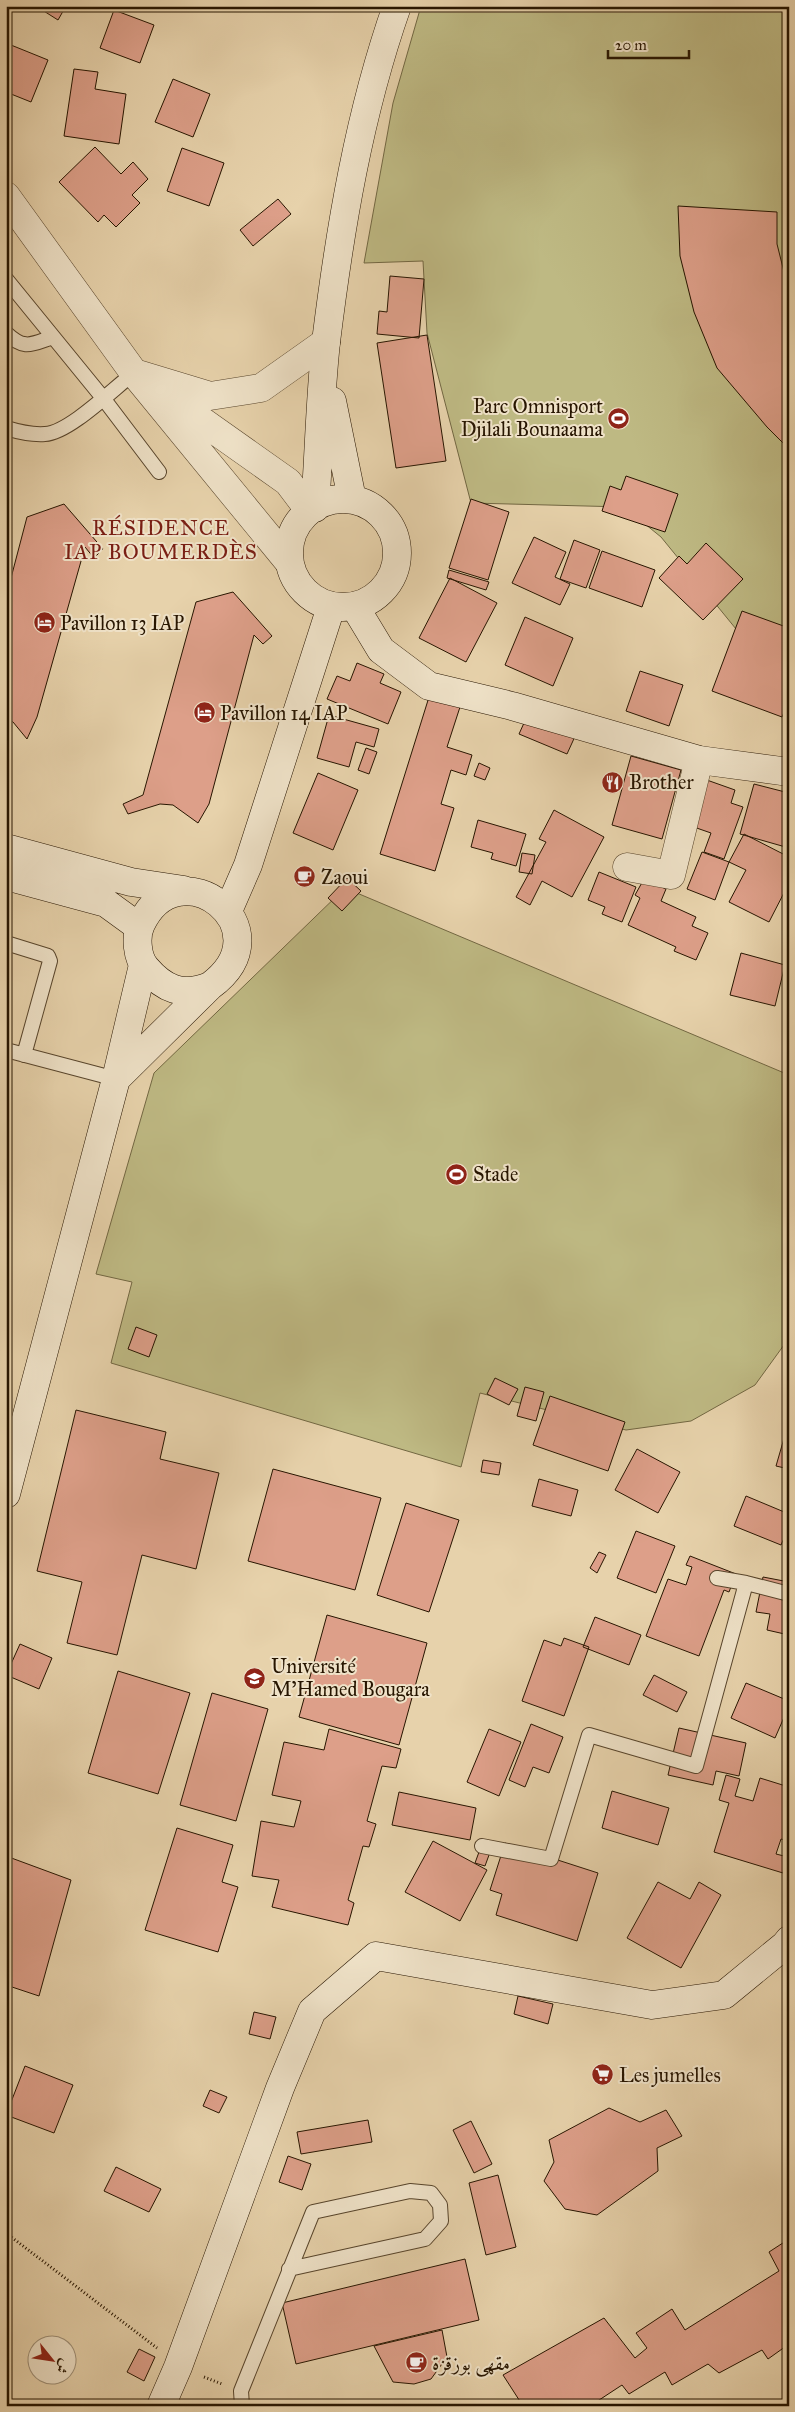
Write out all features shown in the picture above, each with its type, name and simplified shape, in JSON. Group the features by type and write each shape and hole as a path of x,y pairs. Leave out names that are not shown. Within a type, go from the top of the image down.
{"street":[{"path":"312,509 325,354 352,172 380,54 397,6"},
{"path":"6,196 134,373 288,561"},
{"path":"134,373 210,396 261,388 325,354"},
{"path":"325,354 352,499"},
{"path":"134,373 288,482 312,509"},
{"path":"334,499 352,499 370,506 384,517 394,534 397,548 395,567 383,590 372,599 343,607 320,603 304,592 294,578 288,561 288,546 294,528 312,509 334,499"},
{"path":"343,607 381,650 429,686 512,706 699,760 789,772"},
{"path":"228,911 248,865 343,607"},
{"path":"627,867 670,875 699,760"},
{"path":"6,848 131,882 186,890 210,896 228,911 237,932 233,961 224,976 210,986 116,1079"},
{"path":"6,876 106,903 139,927"},
{"path":"186,890 165,896 147,910 139,927 137,944 143,965 158,982 174,989 200,990 210,986"},
{"path":"6,1494 116,1079 143,965"},
{"path":"161,2406 178,2367 280,2088 312,2011 376,1956 652,2006 724,1995 785,1946 789,1940"}],"lane":[{"path":"6,279 103,398 159,472"},
{"path":"6,333 16,342 27,346 53,337"},
{"path":"6,428 20,432 47,434 71,424 134,373"},
{"path":"6,943 48,956 50,961 24,1055"},
{"path":"6,1050 116,1079"},
{"path":"717,1578 789,1594"},
{"path":"482,1846 551,1859 589,1735 696,1766 746,1583"},
{"path":"242,2406 241,2391 289,2269 313,2212 410,2191 431,2193 440,2205 441,2221 425,2239 289,2269"}],"path":[{"path":"6,2233 155,2346 178,2367 241,2391"}],"shaded area":[{"name":"Parc Omnisport Djilali Bounaama","path":"421,6 789,6 789,694 661,537 624,507 471,503 427,333 423,261 364,263 393,103"},
{"name":"Stade","path":"345,888 789,1075 789,1338 755,1385 691,1421 626,1430 480,1393 461,1467 111,1363 132,1282 96,1274 154,1073"}],"building":[{"path":"28,6 40,6 38,10"},
{"path":"40,6 66,6 58,20 39,8"},
{"path":"114,10 154,25 140,63 100,48"},
{"path":"6,43 48,60 31,102 6,92"},
{"path":"74,69 98,72 95,89 126,94 119,144 64,136"},
{"path":"173,79 210,94 193,137 155,122"},
{"path":"95,147 121,174 133,162 148,179 132,195 140,203 116,227 104,215 98,222 59,182"},
{"path":"182,148 224,163 209,206 167,191"},
{"path":"278,199 291,214 253,246 240,230"},
{"path":"678,206 777,212 777,244 789,292 789,449 767,427 717,368 694,312 680,256"},
{"path":"390,276 424,279 419,338 377,334 379,311 387,312"},
{"path":"427,335 446,461 396,468 377,343"},
{"path":"626,476 678,494 665,532 602,511 610,486 621,490"},
{"path":"471,499 509,512 488,580 449,568"},
{"path":"64,504 103,549 94,558 85,547 37,717 27,739 13,722 6,717 6,597 27,517"},
{"path":"534,537 566,552 555,577 570,584 560,605 512,583"},
{"path":"574,540 600,550 586,588 560,579"},
{"path":"706,543 743,579 703,620 659,578 679,556 687,564"},
{"path":"602,551 655,570 642,607 589,588"},
{"path":"449,570 489,582 486,590 447,578"},
{"path":"450,578 497,603 466,662 419,638"},
{"path":"233,592 272,636 263,644 254,635 209,804 198,823 173,805 160,804 128,814 123,804 143,795 196,602"},
{"path":"742,611 789,628 789,700 782,717 712,691"},
{"path":"525,617 573,638 553,686 505,665"},
{"path":"357,663 384,674 380,683 401,692 388,724 327,699 337,676 350,681"},
{"path":"640,671 683,685 669,726 626,711"},
{"path":"429,697 460,707 447,747 472,755 466,775 451,770 441,804 454,808 435,871 380,854"},
{"path":"789,700 789,711 784,709"},
{"path":"529,712 577,732 567,754 519,734"},
{"path":"329,715 379,729 374,747 356,742 349,767 317,758"},
{"path":"366,748 377,752 369,774 358,770"},
{"path":"631,756 681,770 662,839 612,825"},
{"path":"479,763 490,768 485,780 474,776"},
{"path":"318,773 358,790 333,850 293,833"},
{"path":"704,779 735,790 731,803 743,807 724,859 704,852 711,833 688,825"},
{"path":"754,784 789,793 789,848 740,834"},
{"path":"554,810 604,837 572,897 542,881 530,905 516,897 546,842 539,839"},
{"path":"478,820 526,834 516,866 491,859 493,853 471,847"},
{"path":"744,834 789,857 789,883 769,922 729,902 746,870 729,862"},
{"path":"702,852 729,862 715,900 687,889"},
{"path":"522,853 535,855 532,874 519,872"},
{"path":"599,872 636,887 622,922 602,914 605,907 588,900"},
{"path":"347,878 361,891 342,911 328,898"},
{"path":"644,879 666,889 661,901 696,917 692,926 708,933 696,960 674,951 676,947 628,925 640,898 635,895"},
{"path":"741,953 785,965 775,1006 730,995"},
{"path":"136,1327 157,1335 149,1357 128,1349"},
{"path":"495,1378 518,1389 509,1405 487,1394"},
{"path":"525,1387 544,1392 536,1421 517,1416"},
{"path":"550,1396 625,1422 608,1471 533,1445"},
{"path":"76,1410 166,1432 160,1459 219,1473 196,1569 142,1555 117,1655 67,1643 82,1582 37,1571"},
{"path":"787,1428 789,1429 789,1469 776,1466"},
{"path":"637,1449 680,1472 658,1513 615,1490"},
{"path":"483,1460 501,1463 499,1475 481,1472"},
{"path":"273,1469 381,1498 355,1590 248,1561"},
{"path":"539,1479 578,1490 571,1516 532,1506"},
{"path":"746,1496 789,1514 789,1527 781,1545 734,1526"},
{"path":"406,1503 459,1520 429,1612 377,1595"},
{"path":"636,1531 675,1546 656,1593 617,1578"},
{"path":"599,1552 606,1555 597,1573 590,1568"},
{"path":"690,1556 736,1574 729,1592 724,1590 699,1656 646,1636 668,1579 686,1585 692,1567 686,1565"},
{"path":"763,1577 789,1582 789,1635 767,1630 770,1614 756,1612"},
{"path":"327,1615 427,1643 399,1745 299,1717"},
{"path":"595,1617 641,1635 629,1665 583,1647"},
{"path":"564,1638 589,1647 564,1716 522,1701 544,1640 561,1646"},
{"path":"20,1644 52,1658 39,1689 6,1675"},
{"path":"118,1671 190,1693 158,1794 88,1773"},
{"path":"654,1675 687,1692 677,1712 643,1695"},
{"path":"746,1683 789,1701 789,1706 775,1738 731,1718"},
{"path":"212,1693 268,1709 236,1821 180,1805"},
{"path":"531,1724 563,1737 549,1773 533,1767 525,1787 509,1780"},
{"path":"679,1728 746,1743 739,1776 716,1771 713,1785 668,1775"},
{"path":"329,1729 401,1749 396,1768 382,1766 367,1821 376,1824 369,1847 363,1846 348,1900 354,1903 348,1925 272,1907 279,1880 252,1876 261,1821 294,1827 301,1801 272,1795 284,1742 324,1750"},
{"path":"489,1729 521,1742 499,1796 467,1782"},
{"path":"726,1775 740,1779 735,1796 753,1801 760,1778 789,1787 789,1841 781,1839 776,1854 788,1857 783,1873 714,1852 729,1803 719,1800"},
{"path":"612,1791 669,1808 658,1845 602,1828"},
{"path":"399,1792 476,1808 470,1840 392,1825"},
{"path":"177,1828 233,1845 222,1882 238,1887 218,1952 145,1930"},
{"path":"433,1841 487,1870 460,1921 405,1892"},
{"path":"483,1841 493,1844 485,1866 475,1863"},
{"path":"505,1843 598,1873 577,1941 496,1915 502,1894 490,1890"},
{"path":"6,1856 71,1880 39,1996 6,1985"},
{"path":"658,1882 690,1899 699,1882 721,1895 681,1968 627,1938"},
{"path":"518,1996 553,2004 548,2024 514,2014"},
{"path":"254,2012 276,2017 270,2039 249,2034"},
{"path":"25,2066 73,2085 54,2133 6,2115"},
{"path":"210,2090 227,2097 219,2113 203,2106"},
{"path":"609,2108 640,2122 666,2110 682,2136 657,2148 658,2171 597,2215 565,2209 544,2181 554,2162 549,2140"},
{"path":"368,2120 372,2142 301,2154 297,2132"},
{"path":"471,2121 492,2164 474,2173 453,2130"},
{"path":"288,2156 311,2164 302,2190 279,2182"},
{"path":"116,2167 161,2189 149,2212 104,2191"},
{"path":"498,2175 516,2247 486,2255 469,2183"},
{"path":"789,2239 789,2344 768,2359 762,2350 719,2373 708,2364 672,2385 665,2372 629,2394 622,2385 590,2406 523,2406 503,2375 604,2318 635,2358 647,2348 636,2333 672,2309 685,2330 779,2271 769,2252"},
{"path":"465,2259 479,2320 296,2364 282,2303"},
{"path":"442,2330 447,2357 431,2379 414,2384 393,2382 374,2346"},
{"path":"139,2349 155,2357 144,2381 127,2372"}],"place":[{"name":"Parc Omnisport Djilali Bounaama","path":"619,418"},
{"name":"Pavillon 13 IAP","path":"44,623"},
{"name":"Pavillon 14 IAP","path":"204,713"},
{"name":"Brother","path":"613,782"},
{"name":"Zaoui","path":"305,877"},
{"name":"Stade","path":"457,1174"},
{"name":"Université M'Hamed Bougara","path":"255,1678"},
{"name":"Les jumelles","path":"603,2075"},
{"name":"مقهى بوزقزة","path":"416,2363"}],"district":[{"name":"RÉSIDENCE IAP BOUMERDÈS","path":"161,540"}]}
